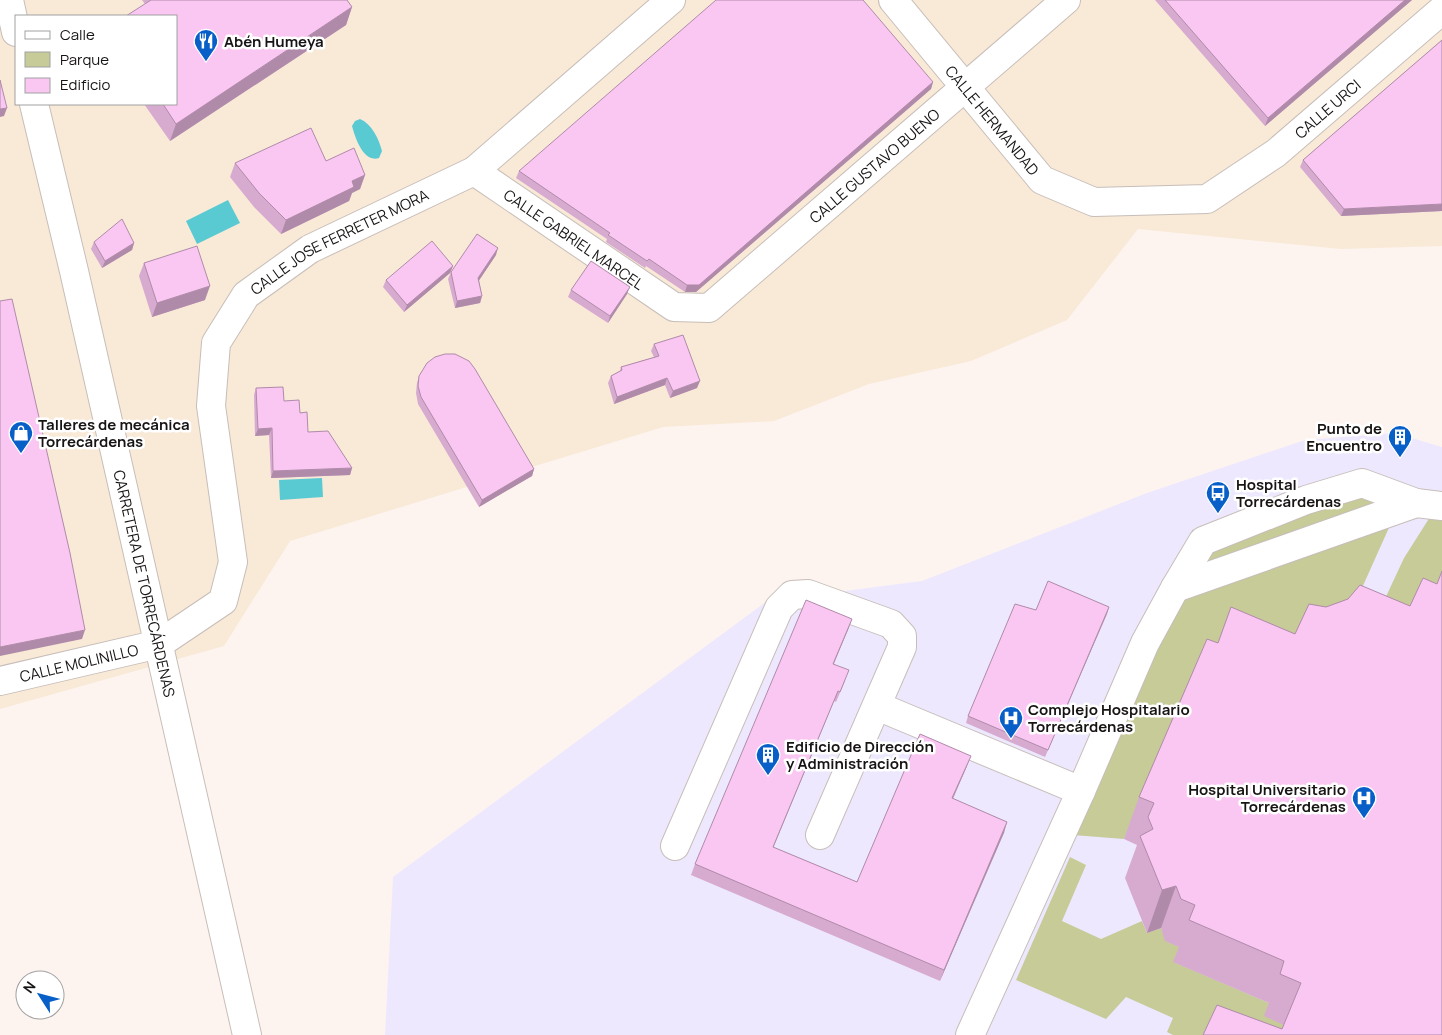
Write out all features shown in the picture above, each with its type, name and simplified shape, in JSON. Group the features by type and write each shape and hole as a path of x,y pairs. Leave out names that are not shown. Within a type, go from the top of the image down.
{"street":[{"path":"8,0 15,28"},
{"name":"CALLE JOSE FERRETER MORA","path":"159,644 223,601 233,562 211,406 216,342 246,295 310,249 474,171 671,0"},
{"name":"CALLE HERMANDAD","path":"893,0 1042,180 1094,202 1207,199"},
{"name":"CALLE GUSTAVO BUENO","path":"674,308 709,308 1066,0"},
{"name":"CALLE URCI","path":"1207,199 1276,153 1442,10"},
{"name":"CARRETERA DE TORRECÁRDENAS","path":"34,105 74,271 247,1035"},
{"name":"CALLE GABRIEL MARCEL","path":"474,171 674,308"},
{"path":"970,1035 1081,791 1145,643 1203,541 1306,500 1362,483 1429,505"},
{"path":"1175,588 1429,505"},
{"path":"675,846 779,608 792,595 808,594 891,624 902,636 902,647 820,835"},
{"name":"CALLE MOLINILLO","path":"0,681 159,644"},
{"path":"876,706 1081,791"}],"shaded area":[{"path":"0,0 1442,0 1442,246 1341,249 1138,229 1067,320 971,361 869,384 774,421 663,427 290,541 224,646 0,709"},
{"name":"Complejo Hospitalario Torrecárdenas","path":"1395,433 1442,447 1442,1035 385,1035 393,877 767,601 922,581 1147,493 1305,440"}],"green space":[{"path":"1362,483 1392,521 1344,628 1191,681 1124,839 1060,834 1203,541"},
{"path":"1430,517 1442,520 1442,576 1421,626 1377,616 1404,558"},
{"path":"1070,857 1086,865 1062,921 1101,939 1142,921 1147,933 1161,928 1166,941 1180,947 1174,962 1269,1003 1285,1026 1282,1035 1173,1035 1167,1032 1173,1018 1126,997 1106,1019 1016,980"}],"water":[{"path":"360,119 368,124 377,137 382,151 379,158 373,159 368,157 358,142 352,126 355,121"},
{"path":"228,200 240,223 197,244 186,221"},
{"path":"322,478 323,497 280,500 279,480"}],"building":[{"path":"151,0 347,0 352,7 176,124 164,105 178,105 178,15 128,15"},
{"path":"716,0 863,0 933,82 699,285 687,285 649,259 647,261 608,235 610,233 519,171"},
{"path":"1165,0 1405,0 1268,118"},
{"path":"1442,40 1442,204 1344,209 1303,160"},
{"path":"0,80 7,108 0,109"},
{"path":"311,128 326,161 354,148 365,175 352,181 354,187 286,220 259,193 235,163"},
{"path":"122,219 134,243 105,261 94,242"},
{"path":"477,234 498,248 478,278 482,296 457,301 451,272"},
{"path":"432,241 453,266 407,305 386,280"},
{"path":"197,246 210,286 157,303 144,263"},
{"path":"591,261 630,287 610,316 571,290"},
{"path":"12,299 70,553 85,630 0,647 0,301"},
{"path":"683,335 700,381 673,391 667,378 617,397 611,376 622,370 621,367 659,356 654,344"},
{"path":"455,354 469,361 534,469 482,500 421,397 418,386 419,376 427,363 435,357"},
{"path":"283,387 284,401 299,400 300,413 307,412 308,432 328,431 352,468 273,471 272,428 258,429 256,388"},
{"name":"Hospital Universitario Torrecárdenas","path":"1442,571 1442,1035 1203,1035 1217,1005 1282,1029 1301,983 1280,974 1284,961 1189,920 1195,905 1181,899 1176,886 1162,890 1140,836 1153,829 1148,817 1154,803 1139,797 1207,639 1218,643 1231,607 1295,634 1309,604 1326,607 1348,599 1360,585 1410,606 1423,578 1437,584"},
{"path":"1048,581 1109,607 1048,750 968,716 1015,604 1036,610"},
{"path":"806,600 852,619 833,664 849,670 840,692 838,691 773,847 857,882 920,734 971,756 952,798 1007,822 944,970 695,864"}],"place":[{"name":"Abén Humeya","path":"206,62"},
{"name":"Talleres de mecánica Torrecárdenas","path":"21,454"},
{"name":"Punto de Encuentro","path":"1400,458"},
{"name":"Hospital Torrecárdenas","path":"1218,514"},
{"name":"Complejo Hospitalario Torrecárdenas","path":"1011,739"},
{"name":"Edificio de Dirección y Administración","path":"768,776"},
{"name":"Hospital Universitario Torrecárdenas","path":"1364,819"}]}
